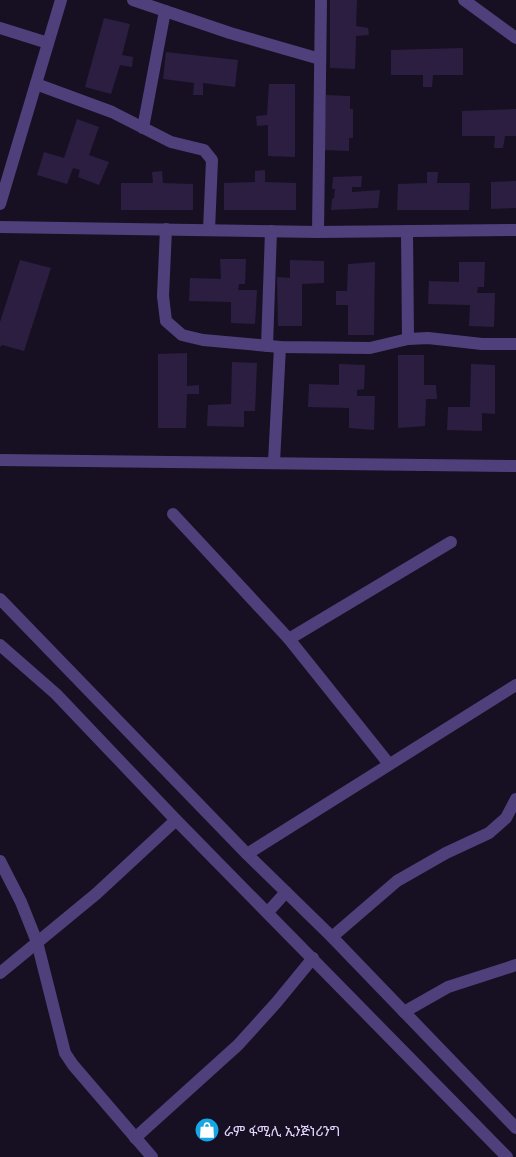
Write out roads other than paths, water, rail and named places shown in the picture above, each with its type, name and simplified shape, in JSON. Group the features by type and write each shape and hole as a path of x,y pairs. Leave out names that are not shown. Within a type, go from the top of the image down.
{"street":[{"path":"1,195 61,0"},
{"path":"133,0 230,33 320,59"},
{"path":"318,232 321,0"},
{"path":"464,0 516,38"},
{"path":"143,128 165,11"},
{"path":"0,28 48,43"},
{"path":"36,84 112,112 171,142 204,150 212,160 209,230"},
{"path":"0,227 318,232 516,230"},
{"path":"166,229 163,296 166,321 182,335 203,340 274,346 370,348 408,339 428,338 482,344 516,344"},
{"path":"271,231 274,346 274,462"},
{"path":"407,231 408,339"},
{"path":"0,460 516,466"},
{"path":"173,514 289,639 389,764"},
{"path":"289,639 451,542"},
{"path":"0,599 247,854 332,937 516,1128"},
{"path":"0,645 56,694 176,820 507,1157"},
{"path":"247,854 516,685"},
{"path":"332,937 397,881 446,854 490,833 506,818 516,800"},
{"path":"0,973 96,894 176,820"},
{"path":"0,860 21,902 37,942 65,1053 73,1065 152,1157"},
{"path":"268,912 286,892"},
{"path":"135,1138 238,1045 313,958"},
{"path":"404,1012 448,987 516,965"}],"place":[{"name":"ራም ፋሚሊ ኢንጅነሪንግ","path":"207,1130"}]}
